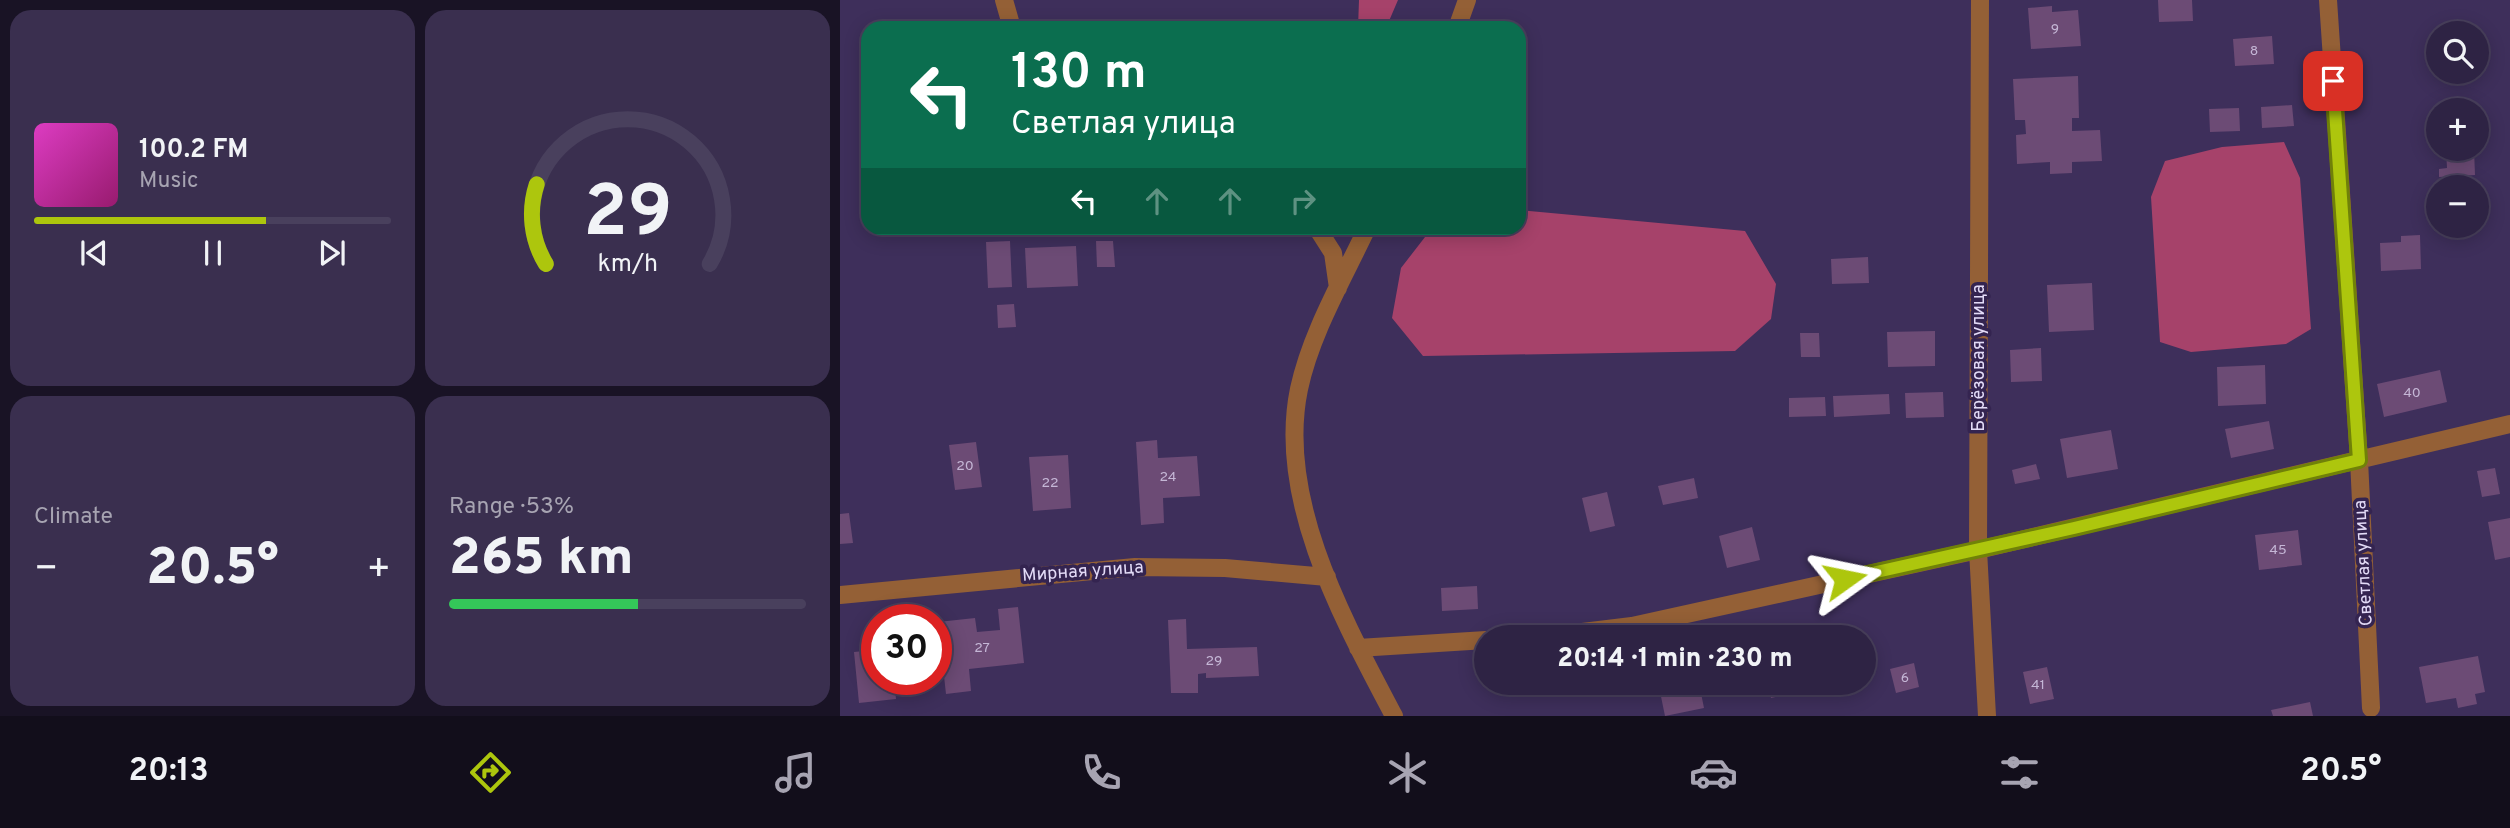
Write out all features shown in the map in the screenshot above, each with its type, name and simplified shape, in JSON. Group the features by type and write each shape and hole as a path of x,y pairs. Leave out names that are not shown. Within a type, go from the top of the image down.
{"street":[{"path":"1004,0 1010,21"},
{"path":"1460,21 1467,0"},
{"name":"Берёзовая улица","path":"1980,0 1978,550 1987,716"},
{"name":"Светлая улица","path":"2328,0 2359,460 2371,708"},
{"path":"1321,235 1333,253 1338,288"},
{"path":"1364,235 1309,353 1298,391 1295,434 1298,477 1310,531 1327,578 1358,648 1394,716"},
{"path":"1632,625 1978,550 2510,424"},
{"name":"Мирная улица","path":"840,595 1135,567 1225,568 1327,578"},
{"path":"1358,648 1474,641"}],"shaded area":[{"path":"1359,0 1398,0 1389,21 1358,21"},
{"path":"2284,142 2300,178 2311,329 2286,344 2191,352 2160,342 2151,197 2165,161 2222,147"},
{"path":"1526,211 1745,231 1776,284 1771,319 1735,351 1423,356 1392,318 1401,268 1427,235 1526,235"}],"building":[{"path":"2158,0 2192,0 2193,21 2159,22"},
{"path":"2052,6 2052,12 2078,10 2081,46 2031,49 2028,8"},
{"path":"2272,36 2274,64 2235,66 2233,39"},
{"path":"2078,76 2079,118 2072,118 2072,131 2100,130 2102,161 2072,162 2072,173 2050,174 2050,162 2017,164 2016,135 2026,134 2025,120 2015,120 2013,79"},
{"path":"2292,105 2294,126 2262,128 2261,107"},
{"path":"2239,108 2240,131 2210,132 2209,109"},
{"path":"2447,161 2474,161 2475,175 2439,175 2439,169 2447,168"},
{"path":"2420,235 2421,269 2381,271 2380,243 2401,242 2401,236"},
{"path":"1010,241 1012,287 988,288 986,242"},
{"path":"1096,241 1113,241 1115,267 1097,267"},
{"path":"1076,246 1078,286 1027,288 1025,248"},
{"path":"1868,257 1869,283 1832,284 1831,259"},
{"path":"2092,283 2094,330 2049,332 2047,285"},
{"path":"1014,304 1016,327 998,328 997,305"},
{"path":"1935,331 1935,366 1888,367 1887,332"},
{"path":"1800,333 1819,333 1820,357 1801,357"},
{"path":"2041,348 2042,381 2011,382 2010,350"},
{"path":"2265,365 2266,404 2218,406 2217,367"},
{"path":"2440,370 2447,402 2384,417 2377,384"},
{"path":"1943,392 1944,417 1906,418 1905,393"},
{"path":"1889,394 1890,414 1834,417 1833,396"},
{"path":"1825,397 1826,416 1789,417 1789,398"},
{"path":"2269,421 2274,449 2231,458 2225,429"},
{"path":"2111,430 2118,469 2067,478 2060,439"},
{"path":"1157,440 1158,458 1197,456 1200,496 1163,498 1164,523 1141,525 1136,442"},
{"path":"976,442 982,487 955,490 949,445"},
{"path":"1068,455 1071,508 1033,511 1029,457"},
{"path":"2036,464 2040,479 2015,484 2012,470"},
{"path":"2495,468 2500,494 2482,497 2477,471"},
{"path":"1694,478 1698,498 1663,505 1658,486"},
{"path":"1607,492 1615,526 1590,532 1582,498"},
{"path":"849,513 853,543 840,544 840,514"},
{"path":"2510,518 2510,557 2495,560 2488,522"},
{"path":"1752,527 1760,560 1727,568 1719,536"},
{"path":"2298,530 2302,565 2259,570 2255,535"},
{"path":"1477,586 1478,609 1442,611 1441,588"},
{"path":"1018,607 1024,663 969,669 971,691 952,693 952,620 975,618 977,632 1000,630 998,609"},
{"path":"1186,619 1187,649 1257,647 1259,676 1206,678 1206,673 1198,674 1198,693 1171,693 1168,620"},
{"path":"861,651 861,695 896,695 896,699 859,703 854,652"},
{"path":"2478,656 2485,692 2475,694 2477,704 2458,708 2456,698 2426,703 2419,667"},
{"path":"1914,663 1919,687 1896,693 1890,669"},
{"path":"2047,667 2054,699 2030,704 2023,672"},
{"path":"1661,695 1701,695 1704,708 1665,716"},
{"path":"2310,702 2313,716 2273,716 2271,710"}],"route":[{"path":"1845,579 2359,460 2333,81"}]}
